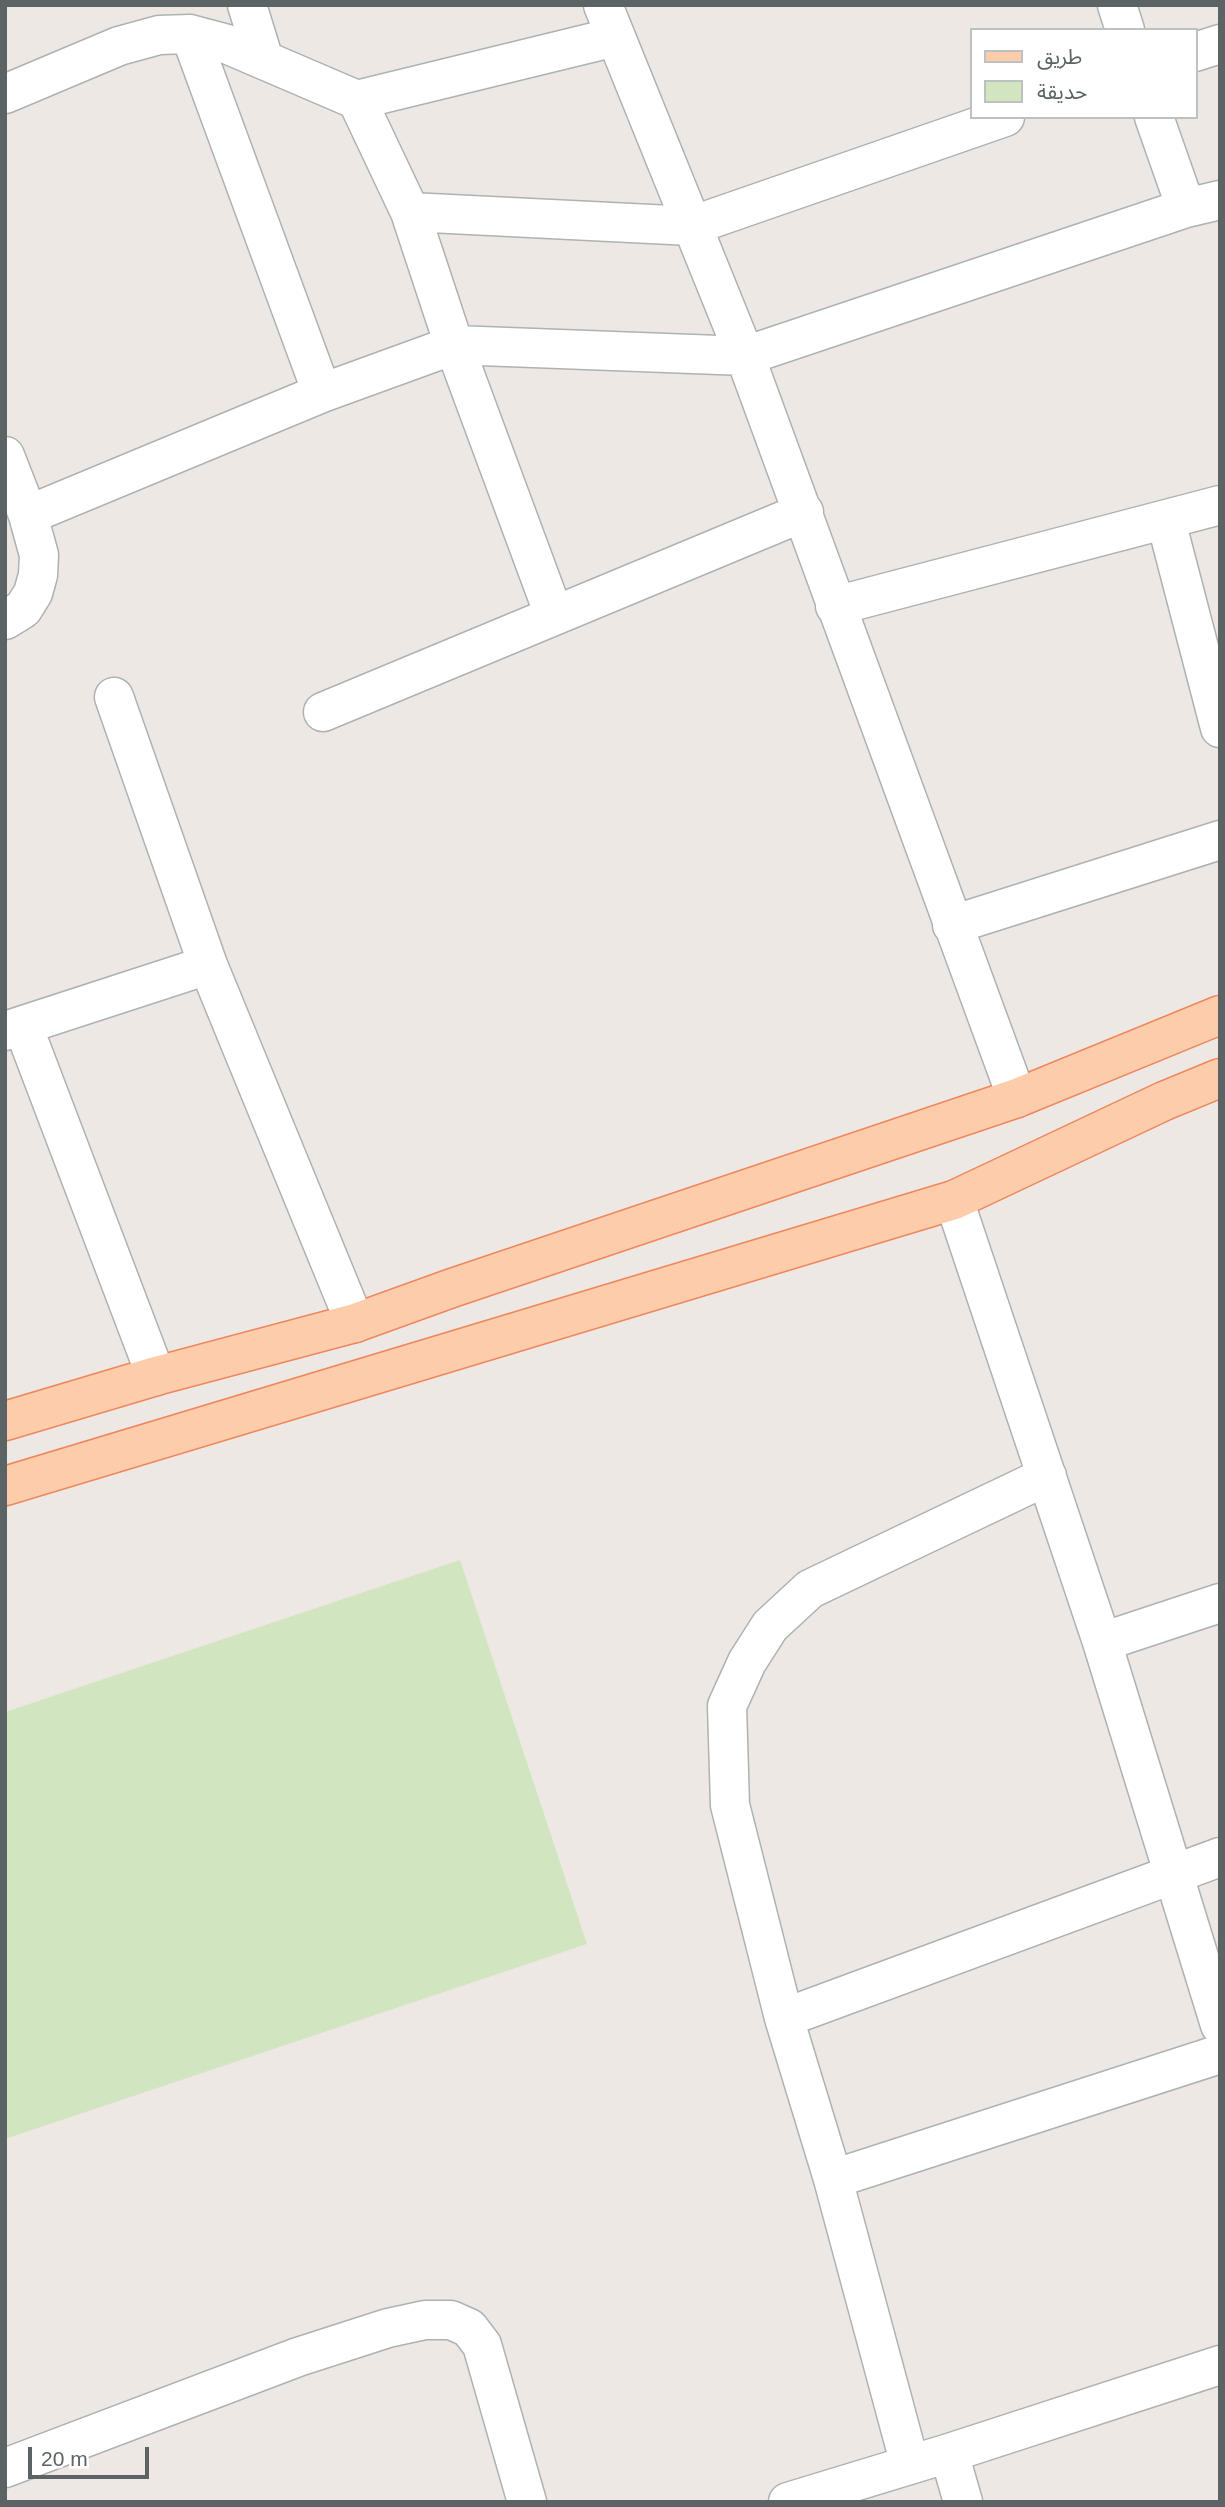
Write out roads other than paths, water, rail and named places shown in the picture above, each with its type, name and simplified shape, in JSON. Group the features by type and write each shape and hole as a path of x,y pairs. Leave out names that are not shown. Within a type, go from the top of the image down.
{"main road":[{"path":"5,1421 156,1376 355,1323 1017,1098 1220,1015"},
{"path":"5,1486 954,1200 1220,1077"}],"street":[{"path":"247,5 264,60"},
{"path":"1117,5 1124,28"},
{"path":"5,94 118,46 159,35 190,34 224,43 357,100 609,21 745,356 1017,1098"},
{"path":"190,34 322,393"},
{"path":"1197,51 1220,44"},
{"path":"357,100 410,212 454,345 554,614"},
{"path":"410,212 691,226 999,119"},
{"path":"29,514 322,393 454,345 745,356 1203,204 1155,119"},
{"path":"5,456 29,514 39,555 38,575 33,593 23,609 5,621"},
{"path":"835,606 1220,505"},
{"path":"323,712 804,512"},
{"path":"1166,520 1220,728"},
{"path":"114,697 208,965 355,1323"},
{"path":"952,925 1220,840"},
{"path":"156,1376 14,1029 208,965"},
{"path":"954,1200 1102,1642 1220,2025"},
{"path":"910,2465 833,2179 784,2018 730,1805 727,1706 747,1662 770,1626 810,1589 1047,1476"},
{"path":"1102,1642 1220,1603"},
{"path":"784,2018 1220,1857"},
{"path":"833,2179 1220,2054"},
{"path":"5,2468 299,2357 388,2328 425,2320 451,2320 469,2328 482,2345 527,2502"},
{"path":"788,2502 950,2453 1220,2365"},
{"path":"950,2453 963,2502"}]}
